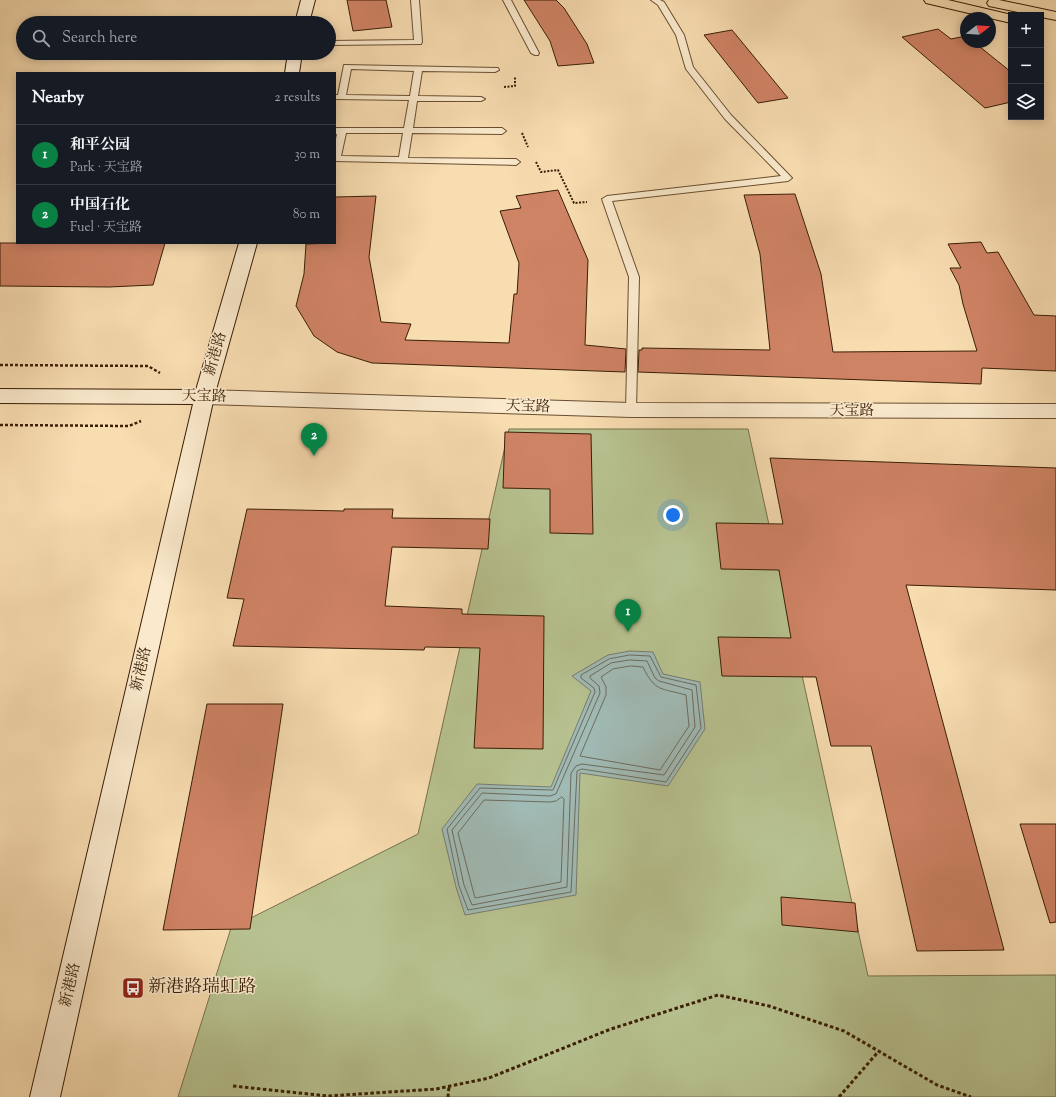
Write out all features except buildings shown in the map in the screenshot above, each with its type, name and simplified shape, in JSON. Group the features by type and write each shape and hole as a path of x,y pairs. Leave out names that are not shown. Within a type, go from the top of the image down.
{"main road":[{"path":"930,0 1008,18"},
{"path":"981,0 1056,16"},
{"path":"1038,0 1056,4"},
{"path":"1044,27 1056,29"}],"street":[{"path":"304,16 308,0"},
{"path":"292,72 293,60"},
{"name":"新港路","path":"45,1097 204,397 248,244"},
{"name":"天宝路","path":"0,396 204,397 631,410 1056,411"}],"lane":[{"path":"336,43 418,42 415,0"},
{"path":"506,0 535,53"},
{"path":"631,410 634,277 607,199 788,178 728,117 689,68 680,35 661,4 655,0"},
{"path":"481,98 338,97 347,67 495,70"},
{"path":"403,160 412,98 418,69"},
{"path":"502,131 339,131 336,159 516,162"}],"path":[{"path":"0,365 148,366"},
{"path":"0,425 129,426"},
{"path":"233,1086 328,1096 436,1089 489,1078 611,1029 718,996 769,1006 844,1031 937,1085 971,1097"},
{"path":"839,1097 878,1052"},
{"path":"448,1097 449,1086"}],"green space":[{"path":"509,429 748,429 868,976 1056,975 1056,1097 178,1097 231,928 418,834"}],"water":[{"path":"630,651 653,652 663,674 700,682 705,729 668,786 580,773 576,895 465,915 456,887 442,829 477,784 551,787 591,691 572,676 608,655"}],"place":[{"name":"中国石化","path":"314,456"},
{"name":"和平公园","path":"628,632"},
{"name":"新港路瑞虹路","path":"133,988"}]}
